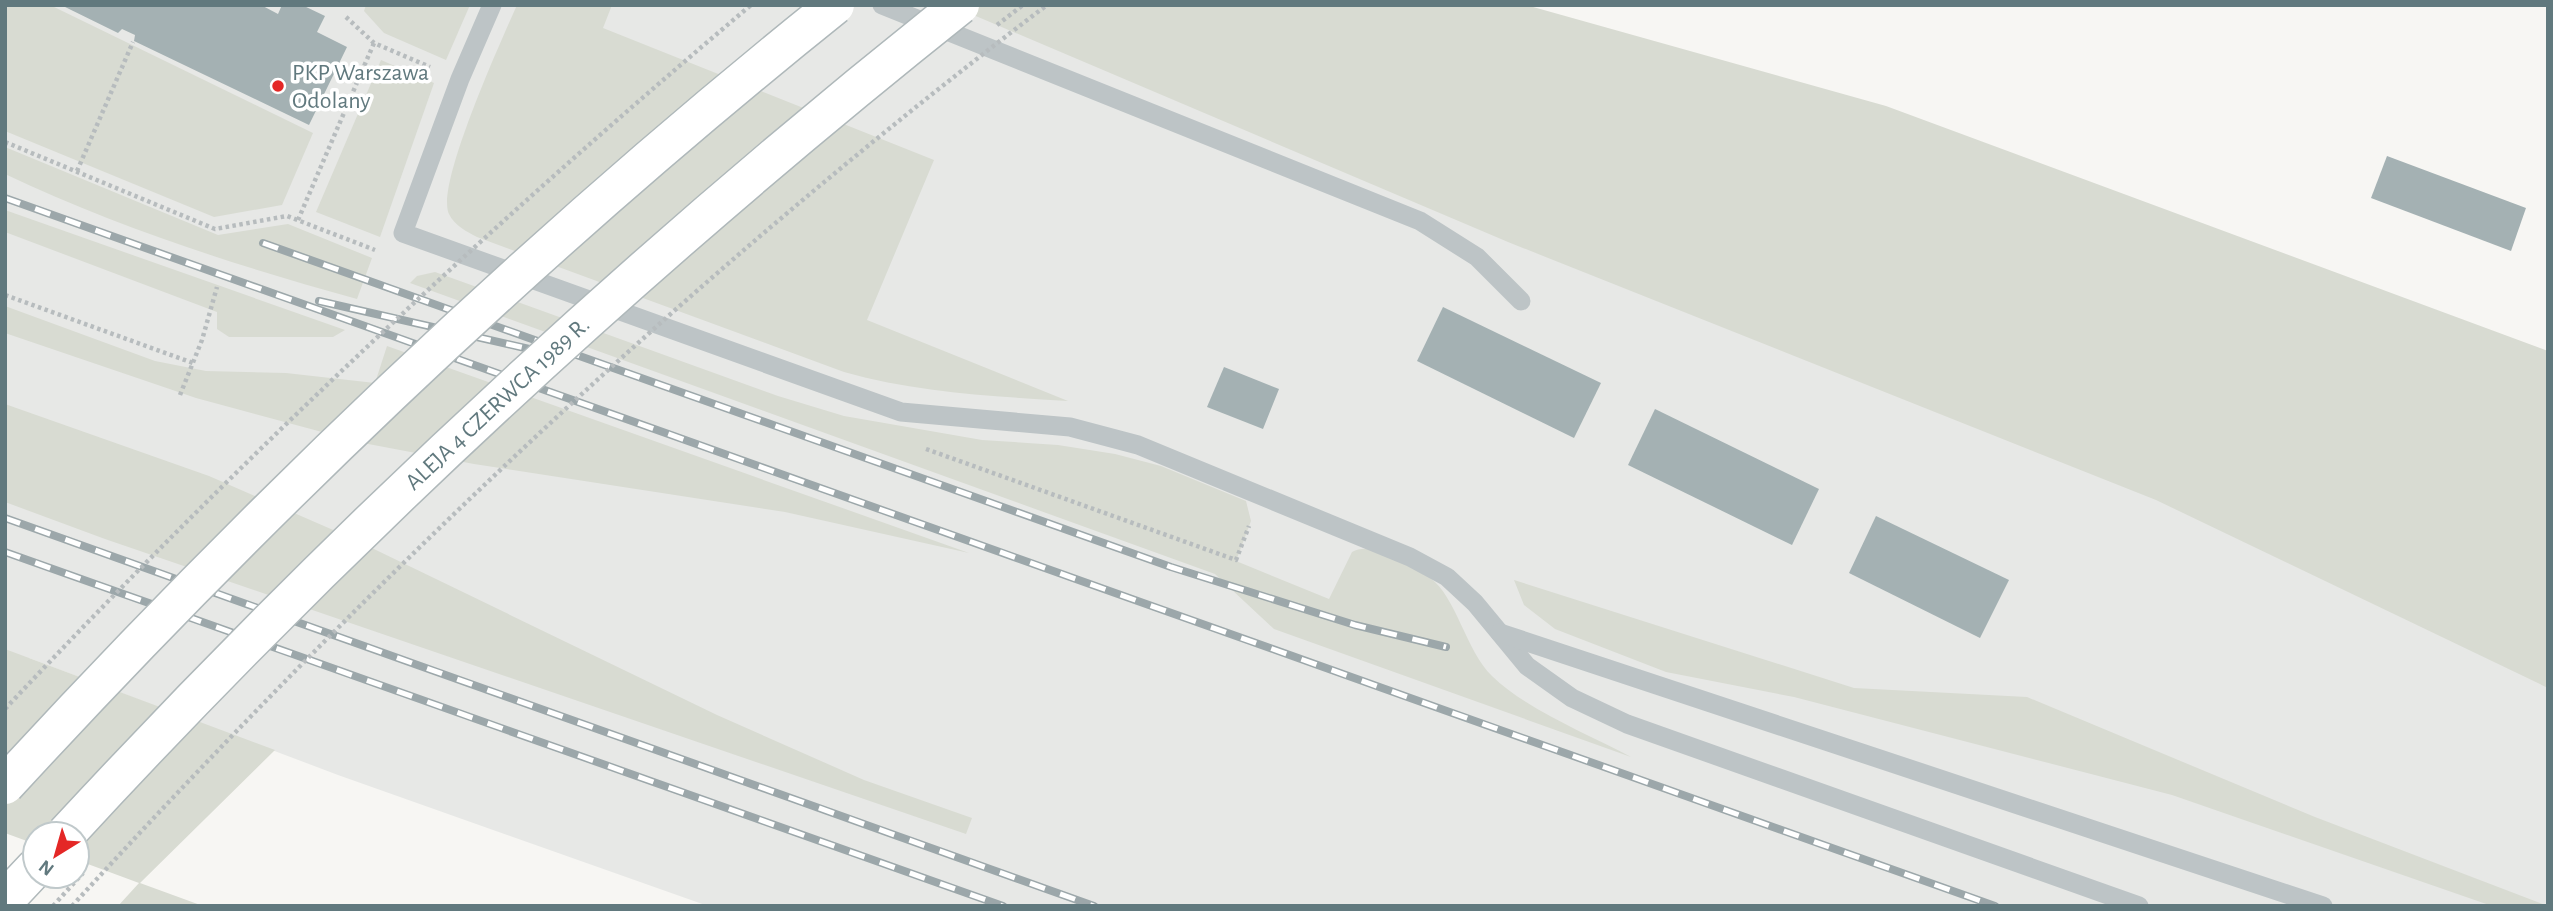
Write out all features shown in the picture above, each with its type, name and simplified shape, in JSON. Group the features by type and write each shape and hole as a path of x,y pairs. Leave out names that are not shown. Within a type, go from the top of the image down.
{"main road":[{"path":"5,785 178,604 362,421 621,184 835,5"},
{"name":"ALEJA 4 CZERWCA 1989 R.","path":"79,820 219,672 514,386 716,206 960,5"},
{"path":"5,900 21,883"}],"lane":[{"path":"492,5 460,79 403,233 901,412 1070,427 1138,445 1410,557 1447,576 1475,603 1527,666 1560,690 1627,724 2139,906"},
{"path":"881,5 1420,221 1477,257 1521,301"},
{"path":"1499,633 2323,906"}],"path":[{"path":"5,709 164,545 433,283 751,5"},
{"path":"995,27 1023,5"},
{"path":"72,906 281,685 521,452 763,234 1048,5"},
{"path":"346,17 374,43 460,79"},
{"path":"77,171 133,42"},
{"path":"298,220 374,43"},
{"path":"180,395 217,287"},
{"path":"5,295 193,363"},
{"path":"53,906 67,890"}],"shaded area":[{"path":"5,5 1416,5 2548,600 2548,906 708,906 338,775 29,658 5,683"},
{"path":"5,5 50,5 313,133 282,205 214,217 5,131"},
{"path":"366,5 470,5 446,60 384,33 364,11"},
{"path":"517,5 612,5 603,28 934,160 867,320 1068,401 928,389 844,372 477,237 461,228 449,214 447,198 452,174 472,112"},
{"path":"950,5 1526,5 1886,106 2548,351 2548,688 2156,500 1508,242"},
{"path":"381,60 434,83 380,237 316,212"},
{"path":"5,147 218,235 288,224 372,258 357,299 267,273 134,228 5,174"},
{"path":"5,210 345,330 333,337 229,337 217,329 217,312 5,232"},
{"path":"435,272 778,396 844,416 982,440 1058,445 1115,454 1161,466 1246,501 1251,521 1236,561 1329,599 1352,552 1362,549 1377,551 1421,572 1439,586 1475,653 1492,676 1506,688 1558,721 1631,757 1274,629 1215,574 410,283 417,276"},
{"path":"5,306 155,361 206,371 286,373 375,383 387,346 969,553 785,512 474,464 363,443 196,398 5,333"},
{"path":"5,404 209,476 347,536 717,715 864,780 972,818 966,834 105,539 5,502"},
{"path":"1514,580 1854,688 2027,697 2315,817 2548,906 2492,906 2172,795 1794,697 1666,672 1555,629 1524,605"},
{"path":"5,649 275,750 140,883 203,906 118,906 139,883 91,865 91,820 21,820 21,839 5,833"}],"building":[{"name":"PKP Warszawa Odolany","path":"61,5 261,5 278,14 282,5 302,5 325,16 317,32 347,47 309,125 134,41 135,35 122,29 118,33"},
{"path":"2387,156 2526,208 2511,251 2371,198"},
{"path":"1443,307 1601,383 1574,438 1417,361"},
{"path":"1224,367 1279,389 1263,429 1207,407"},
{"path":"1655,409 1819,489 1792,545 1628,465"},
{"path":"1876,516 2009,580 1980,638 1849,573"}],"railway":[{"path":"5,198 1995,906"},
{"path":"263,243 1171,567 1355,625 1446,647"},
{"path":"319,301 538,351"},
{"path":"5,518 1094,906"},
{"path":"5,552 1003,906"}],"place":[{"name":"PKP Warszawa Odolany","path":"278,86"}]}
